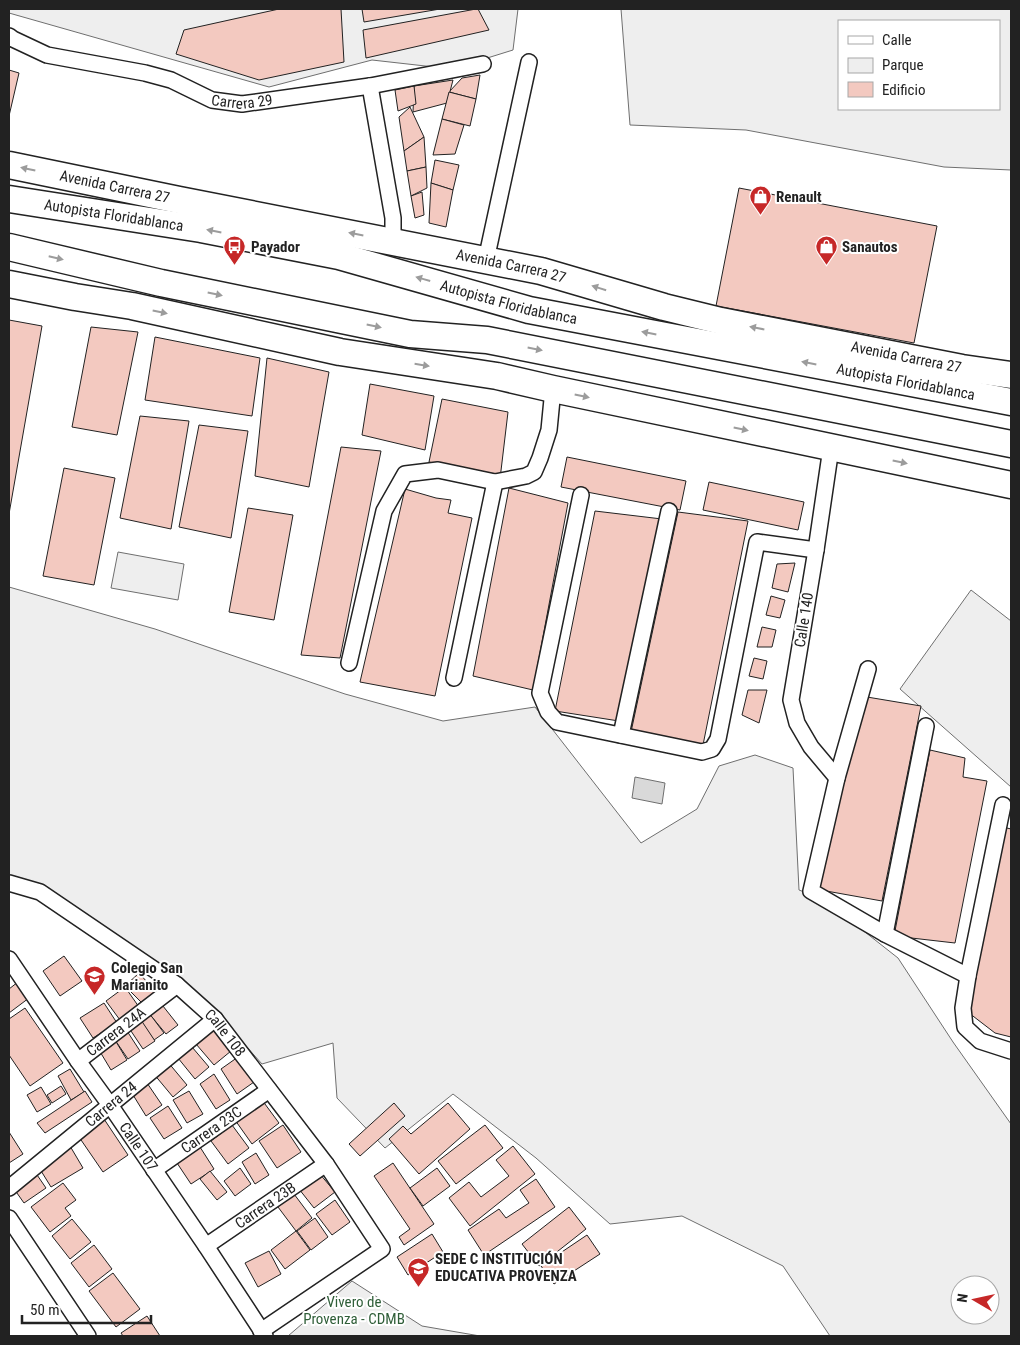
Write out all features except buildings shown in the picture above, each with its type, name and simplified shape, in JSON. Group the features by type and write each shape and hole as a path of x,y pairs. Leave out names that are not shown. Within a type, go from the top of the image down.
{"highway":[{"name":"Avenida Carrera 27","path":"9,165 541,271 664,307 721,321 962,368 1011,375"},
{"name":"Autopista Floridablanca","path":"9,199 201,229 339,256 529,310 1011,402"},
{"path":"108,214 158,208 179,200"},
{"path":"9,247 161,283 410,334 487,340 1011,444"},
{"path":"9,258 46,275 132,306"},
{"path":"9,284 132,306 340,352 497,376 553,390 1011,485"}],"street":[{"name":"Carrera 29","path":"9,36 48,55 146,73 171,80 212,100 242,104 370,86 483,64"},
{"path":"486,260 530,62"},
{"path":"370,86 393,218 393,241"},
{"path":"349,663 384,511 405,474 438,470 495,482 526,476 534,472 548,430 553,390"},
{"name":"Calle 140","path":"831,448 791,700 797,723 811,747 836,778"},
{"path":"454,678 495,482"},
{"path":"581,495 540,692 548,712 557,722 702,752 712,749 718,739 757,542 816,550"},
{"path":"621,735 669,511"},
{"path":"868,669 836,778 811,891 885,934 968,976"},
{"path":"885,934 926,726"},
{"path":"1003,805 963,1008 965,1027 980,1041 1011,1051"},
{"name":"Calle 108","path":"9,883 40,892 177,985 214,1019 326,1164 382,1249 263,1333"},
{"name":"Calle 107","path":"9,959 78,1061 110,1104 263,1333"},
{"name":"Carrera 24A","path":"78,1061 177,985"},
{"name":"Carrera 24","path":"9,1188 214,1019"},
{"name":"Carrera 23C","path":"154,1170 269,1090"},
{"name":"Carrera 23B","path":"206,1246 326,1164"},
{"path":"9,1218 88,1336"}],"green space":[{"path":"9,9 518,9 513,50 452,69 372,60 269,87 9,13"},
{"path":"621,9 1011,9 1011,170 944,167 746,130 630,125"},
{"path":"118,552 184,564 178,600 111,588"},
{"path":"9,587 155,629 345,694 443,721 535,707 641,843 697,809 719,766 755,755 793,768 799,890 823,899 898,958 953,1042 1011,1124 1011,1336 830,1336 783,1266 682,1216 610,1224 536,1158 453,1094 385,1148 337,1098 333,1043 262,1064 220,1017 9,879"},
{"path":"971,590 1011,621 1011,787 900,689"},
{"name":"Vivero de Provenza - CDMB","path":"352,1281 422,1326 480,1336 288,1336"}],"shaded area":[{"path":"635,777 665,783 662,804 632,798"}],"place":[{"name":"Renault","path":"760,216"},
{"name":"Payador","path":"235,266"},
{"name":"Sanautos","path":"826,266"},
{"name":"Colegio San Marianito","path":"95,996"},
{"name":"SEDE C INSTITUCIÓN EDUCATIVA PROVENZA","path":"419,1287"}]}
